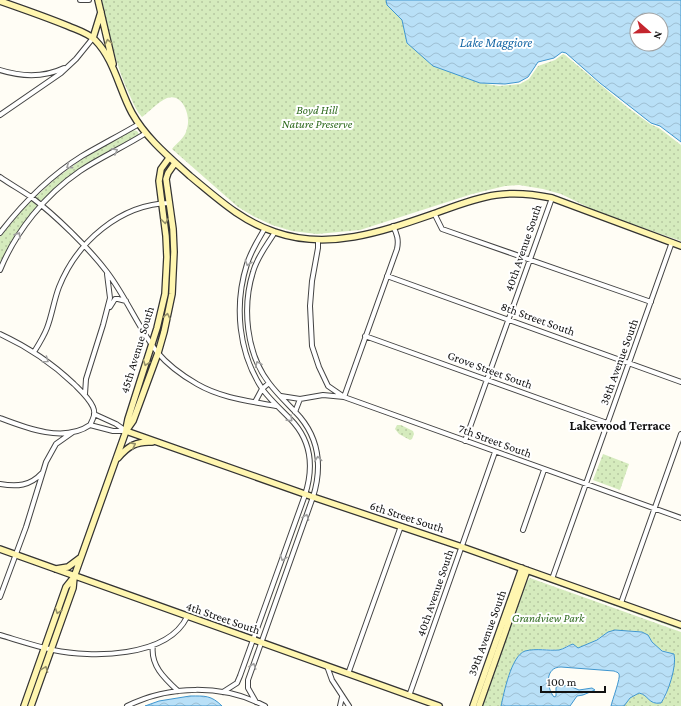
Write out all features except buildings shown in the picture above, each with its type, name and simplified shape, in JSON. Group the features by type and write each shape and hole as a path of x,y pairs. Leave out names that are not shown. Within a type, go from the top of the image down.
{"street":[{"path":"80,0 89,0"},
{"path":"98,0 115,74"},
{"path":"0,1 64,24 93,38 107,56 127,104 138,124 169,158 236,213 248,221 275,232 318,240 352,238 479,198 495,195 537,194 552,198 681,246"},
{"path":"0,115 48,83 76,59 93,38 101,10"},
{"path":"0,70 10,74 31,76 56,72 68,66"},
{"path":"0,233 31,197 45,184 81,157 138,124"},
{"path":"0,270 19,234 40,205 78,172 146,133"},
{"name":"45th Avenue South","path":"31,706 73,588 74,577 126,432 128,419 162,310 166,276 166,236 159,175 161,169 169,158"},
{"name":"45th Avenue South","path":"126,432 133,420 158,353 168,314 173,274 173,230 166,179 168,173 176,163"},
{"path":"0,177 31,197 83,245 107,272 158,353 178,370 198,384 214,392 276,406"},
{"name":"40th Avenue South","path":"466,441 486,380 552,198"},
{"path":"34,352 47,330 59,287 65,273 83,245 106,226 125,214 140,208 170,203"},
{"path":"434,213 442,229 651,302"},
{"path":"318,240 310,306 312,346 319,367 328,386 344,397 398,241 397,233 393,226"},
{"path":"223,692 237,683 243,669 305,495 310,476 309,453 303,438 294,423 276,406 262,389 249,365 242,336 240,308 242,286 252,252 265,228"},
{"path":"256,702 248,688 248,680 313,498 319,474 319,460 308,429 262,373 253,350 248,321 248,299 253,272 259,257 275,232"},
{"name":"38th Avenue South","path":"552,579 672,242"},
{"path":"85,394 86,379 108,310 110,298 107,272"},
{"name":"8th Street South","path":"387,276 681,382"},
{"path":"108,310 115,299 118,298 126,301"},
{"path":"0,334 34,352 60,371 85,394 93,408 94,414 90,425 85,428 73,432 61,433 41,432 0,418"},
{"name":"Grove Street South","path":"365,336 608,423"},
{"path":"255,402 262,389 269,382"},
{"name":"7th Street South","path":"280,396 300,399 323,396 344,397 681,518"},
{"path":"295,412 300,399"},
{"name":"6th Street South","path":"94,414 116,424 126,432"},
{"name":"6th Street South","path":"90,425 113,431 126,432 156,442 313,498 462,547 681,625"},
{"path":"0,597 26,527 46,462 56,444 73,432"},
{"path":"621,603 681,434"},
{"path":"116,461 127,448 135,444 156,442"},
{"name":"40th Avenue South","path":"409,696 495,452"},
{"path":"523,530 544,470"},
{"path":"0,484 19,486 28,484 37,479 42,473"},
{"path":"348,674 400,526"},
{"path":"292,531 300,534"},
{"name":"4th Street South","path":"0,550 438,706"},
{"path":"54,569 68,567 81,557"},
{"name":"39th Avenue South","path":"473,706 525,569"},
{"name":"39th Avenue South","path":"479,706 525,569"},
{"name":"45th Avenue South","path":"24,706 66,587 74,577"},
{"path":"0,634 52,650 84,653 119,653 135,651 153,645 178,631 187,617"},
{"path":"153,645 152,653 154,662 159,672 178,691"},
{"path":"327,666 332,680 349,706"},
{"path":"127,706 148,697 189,690 223,692 241,696 265,706"},
{"path":"340,706 342,697"}],"green space":[{"name":"Boyd Hill Nature Preserve","path":"102,0 386,0 387,5 402,19 407,43 480,83 499,86 520,84 529,79 538,66 555,60 563,54 627,107 650,124 659,128 681,145 681,241 600,213 561,194 519,185 505,186 472,194 360,230 317,234 292,231 272,225 238,207 172,149 184,136 188,125 187,113 180,101 172,97 167,98 157,104 142,117 134,106 121,75 110,38"},
{"path":"132,130 137,131 139,134 77,170 58,185 38,205 21,227 0,264 0,237 23,209 55,179 81,160"},
{"path":"397,425 401,425 413,431 414,434 412,439 410,440 399,434 395,429"},
{"path":"603,454 629,464 620,490 593,480"},
{"path":"529,573 681,628 681,630 535,577 531,576 527,578"},
{"name":"Grandview Park","path":"530,578 681,632 681,706 624,706 630,698 639,693 653,703 661,703 666,696 674,665 669,652 659,649 646,634 640,631 617,631 602,636 583,647 578,648 569,645 560,650 541,649 524,652 517,658 513,666 508,678 501,706 482,706 527,581"}],"water":[{"name":"Lake Maggiore","path":"386,0 681,0 681,142 660,126 651,123 600,83 566,53 562,52 554,58 538,62 528,77 519,82 505,84 480,83 433,66 407,43 402,20 387,5"},
{"path":"615,630 642,632 648,635 652,642 662,651 674,654 675,659 671,679 661,703 653,703 639,693 630,698 624,706 611,706 619,680 618,673 614,671 561,667 552,670 548,678 549,688 554,697 556,696 557,684 567,685 579,690 592,688 595,690 577,696 570,706 501,706 512,667 520,654 529,650 559,650 573,644 578,648 597,640 608,632"},
{"path":"190,696 208,697 222,706 145,706 159,701"}],"district":[{"name":"Lakewood Terrace","path":"620,425"}]}
